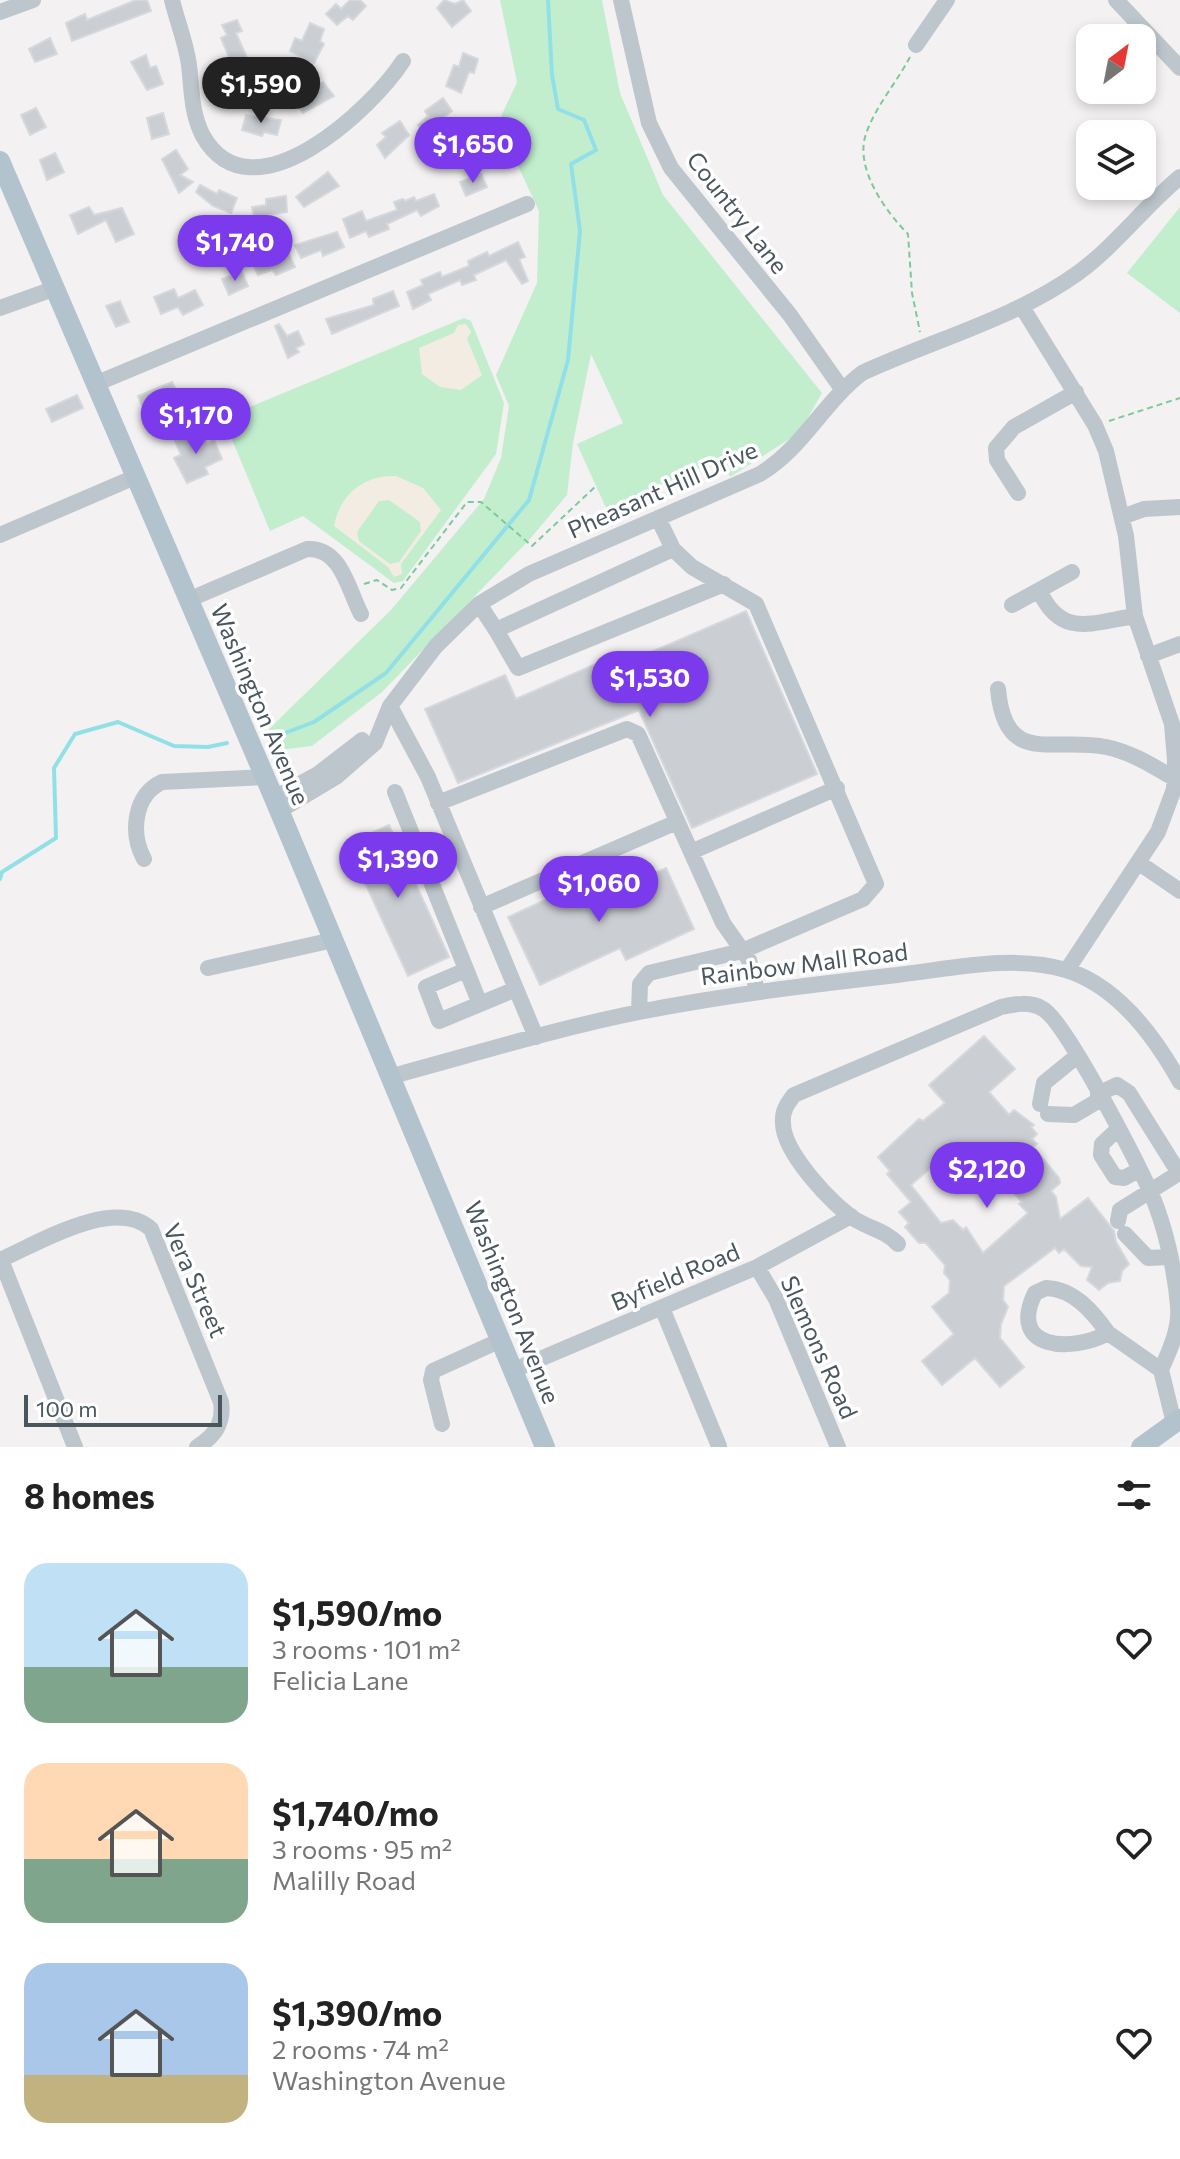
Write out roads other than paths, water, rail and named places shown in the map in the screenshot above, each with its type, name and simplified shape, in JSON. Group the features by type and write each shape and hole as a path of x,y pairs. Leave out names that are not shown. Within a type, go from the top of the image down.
{"main road":[{"name":"Washington Avenue","path":"0,161 277,804 545,1447"},
{"path":"1141,1447 1177,1421"}],"street":[{"path":"0,12 33,0"},
{"path":"172,0 189,63 195,118 213,148 242,166 267,166 293,158 318,144 368,107 403,61"},
{"name":"Country Lane","path":"621,0 649,123 671,168 790,315 842,389"},
{"path":"916,45 947,0"},
{"path":"1116,0 1180,68"},
{"name":"Pheasant Hill Drive","path":"277,804 349,767 375,743 377,731 390,706 436,646 479,604 529,574 760,474 786,459 842,389 862,373 1022,307 1080,272 1180,177"},
{"path":"95,384 527,204"},
{"path":"0,308 53,289"},
{"path":"1022,307 1076,392 1106,451 1122,517 1135,616 1172,724 1176,787 1164,818 1139,863 1067,970"},
{"path":"1018,493 997,460 996,448 1014,427 1076,392"},
{"path":"0,535 135,477"},
{"path":"1122,517 1144,509 1180,507"},
{"path":"639,1012 640,984 649,973 742,951 863,899 876,884 756,604 692,567 673,549 658,518"},
{"path":"188,600 307,549 317,549 335,560 361,614"},
{"path":"496,630 673,549"},
{"path":"1012,605 1072,572"},
{"path":"479,604 518,668 724,584"},
{"path":"1040,592 1053,617 1065,622 1077,624 1135,616"},
{"path":"1148,656 1180,644"},
{"path":"998,689 1003,719 1016,738 1028,745 1104,747 1156,768 1176,787"},
{"path":"390,706 438,803 536,1037"},
{"path":"438,803 627,729 638,734 723,923 749,960 757,991"},
{"path":"144,859 139,850 136,825 140,802 149,788 162,782 265,777"},
{"path":"691,852 837,788"},
{"path":"395,792 480,1004"},
{"path":"481,907 677,822"},
{"path":"1139,863 1180,891"},
{"path":"208,968 333,940"},
{"name":"Rainbow Mall Road","path":"392,1076 639,1012 757,991 1002,964 1067,970 1097,986 1134,1016 1180,1082"},
{"path":"466,970 426,987 439,1021 516,989"},
{"path":"898,1244 890,1235 851,1216 822,1189 786,1138 782,1124 784,1107 794,1095 1015,1004 1041,1007 1052,1015 1077,1056 1151,1193 1169,1257 1178,1322 1161,1370 1177,1421"},
{"path":"1077,1056 1044,1083 1044,1109 1074,1115 1117,1085 1129,1093 1179,1173 1120,1210 1121,1227 1148,1258 1169,1257"},
{"path":"1117,1130 1102,1144 1101,1155 1115,1177 1124,1178 1139,1170"},
{"name":"Byfield Road","path":"514,1370 757,1267 851,1216"},
{"name":"Vera Street","path":"0,1260 107,1217 132,1217 151,1229 221,1402 223,1415 218,1429 197,1447"},
{"path":"0,1260 75,1447"},
{"name":"Slemons Road","path":"757,1267 776,1299 838,1447"},
{"path":"1108,1333 1096,1340 1069,1344 1039,1340 1030,1331 1029,1306 1035,1293 1046,1288 1059,1289 1096,1316 1108,1333 1161,1370"},
{"path":"662,1308 719,1446"},
{"path":"442,1424 431,1380 433,1371 501,1340"}],"waterway":[{"path":"269,739 314,722 386,673 529,500 568,360 580,231 571,164 596,150 584,120 558,109 552,75 548,0"},
{"path":"0,879 2,872 56,838 54,768 75,734 118,722 174,746 208,747 227,743"}]}
